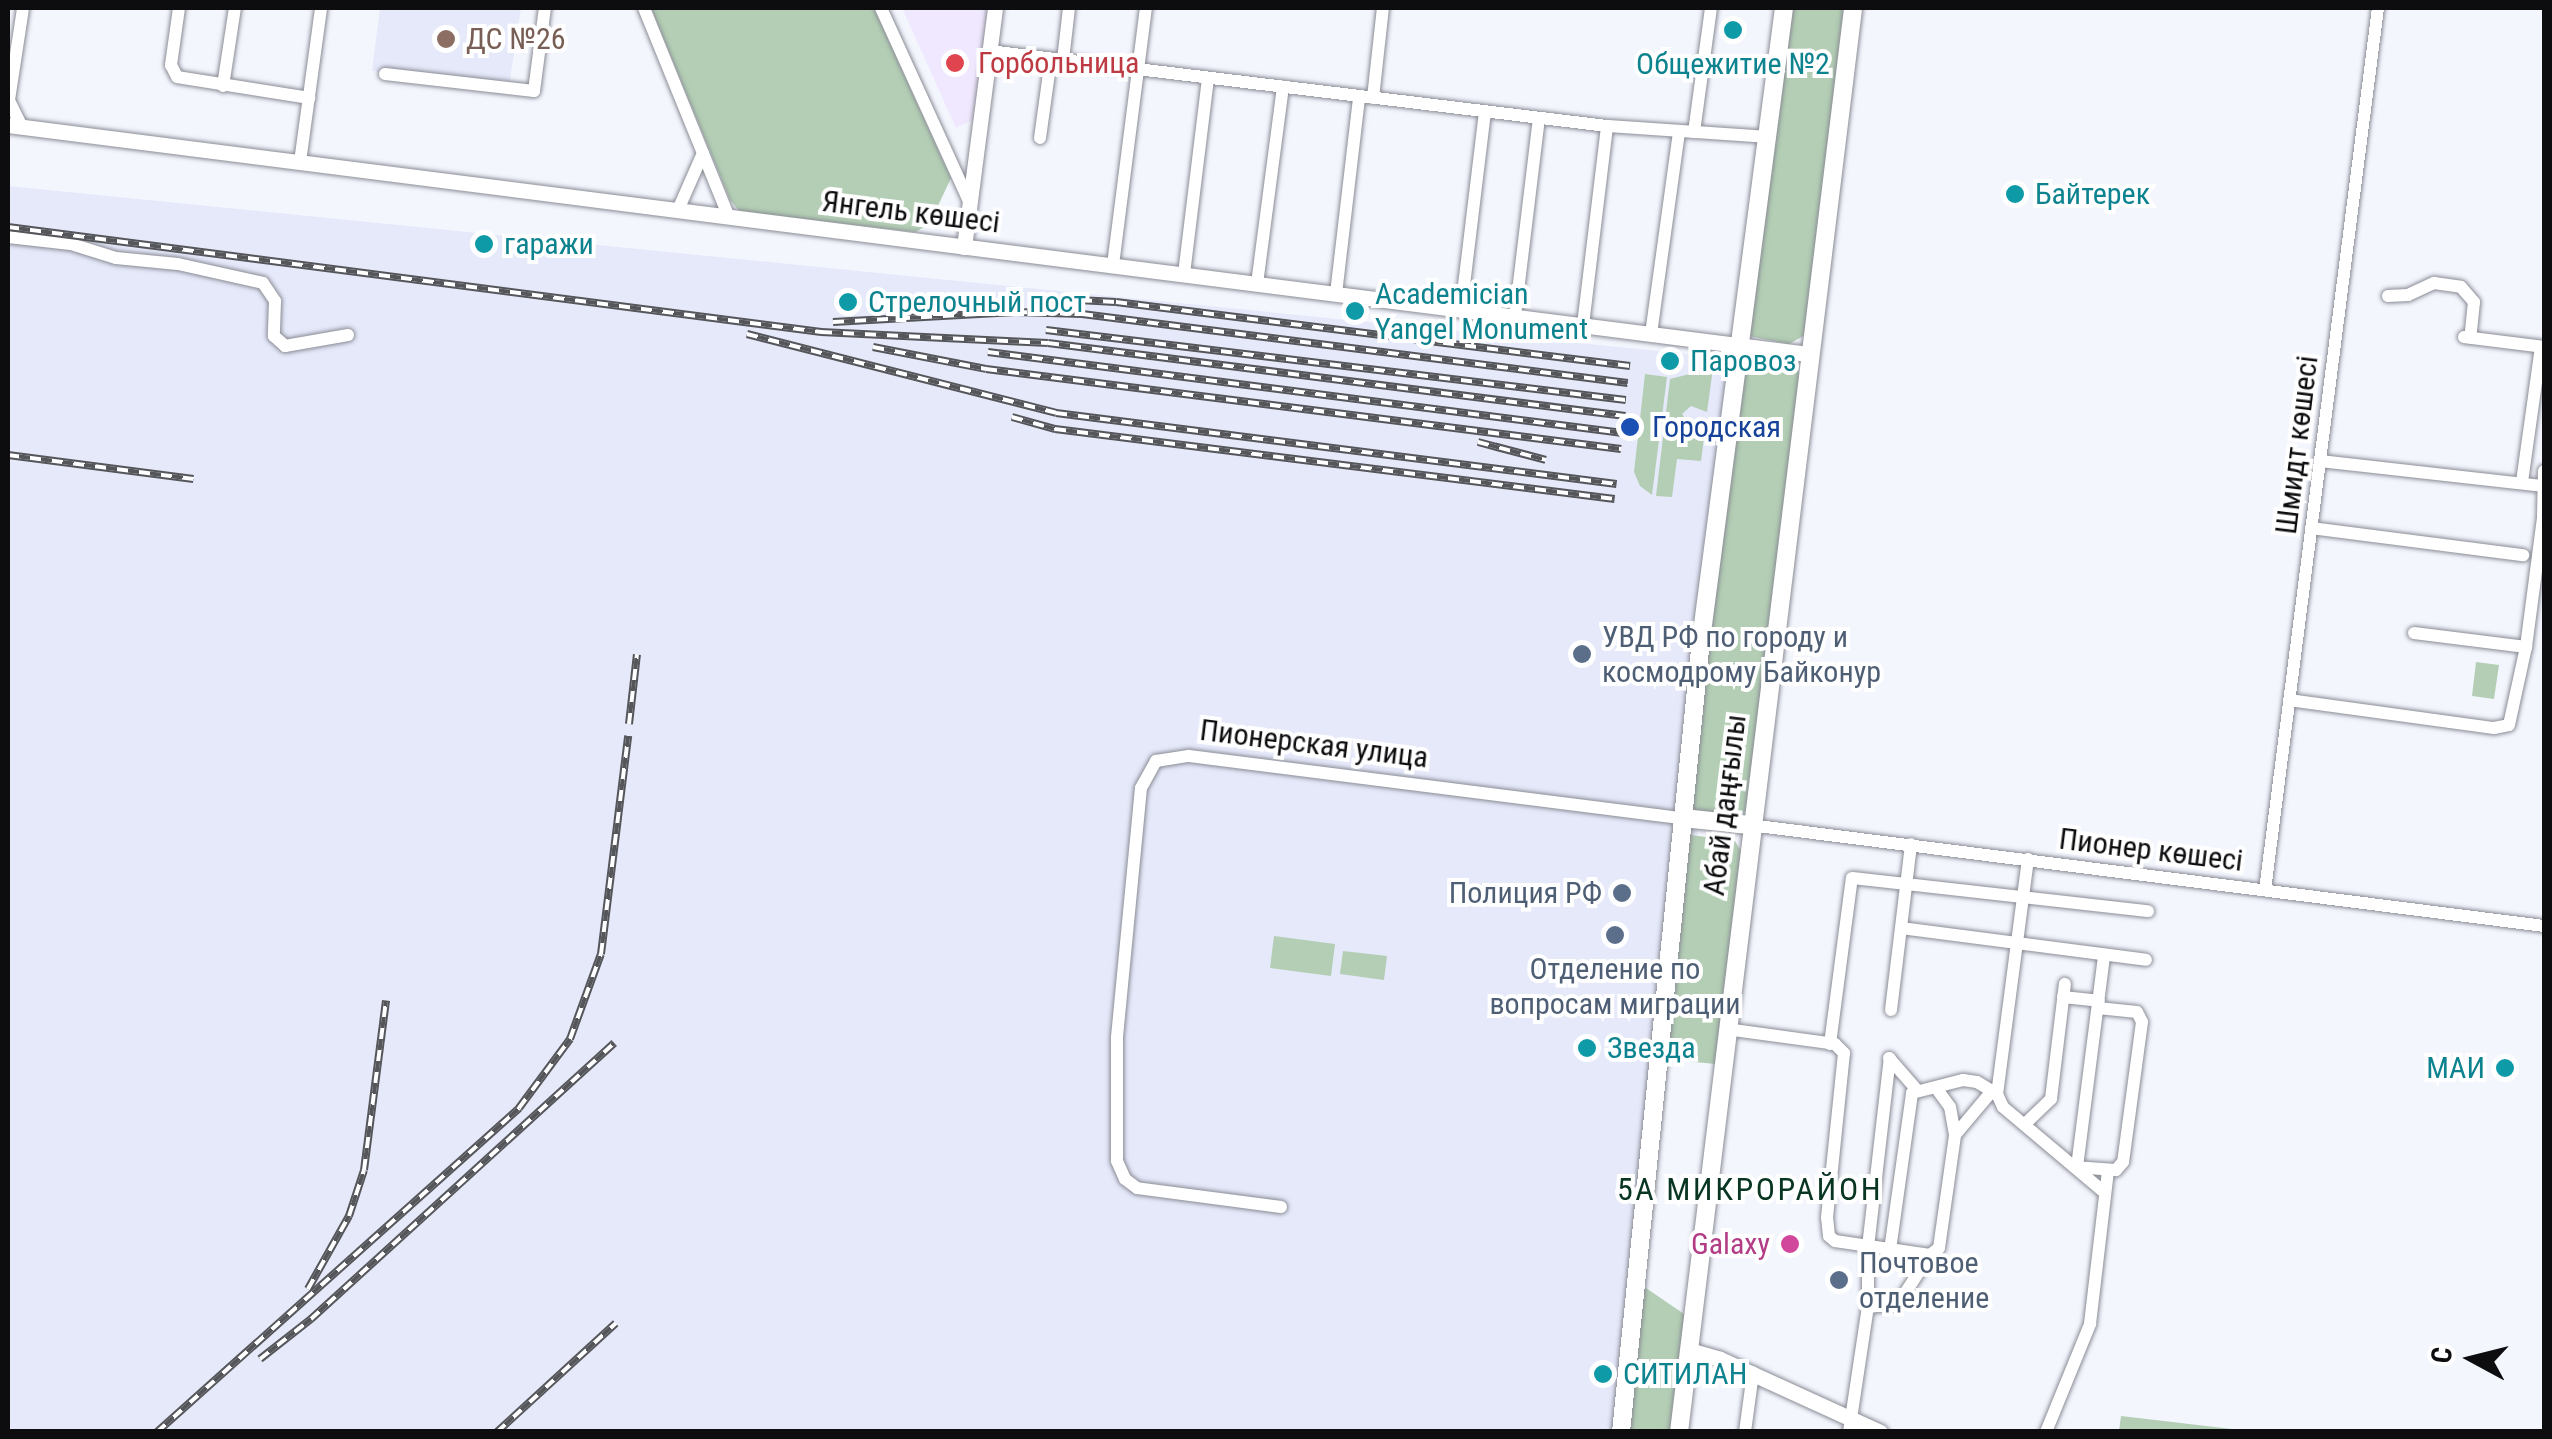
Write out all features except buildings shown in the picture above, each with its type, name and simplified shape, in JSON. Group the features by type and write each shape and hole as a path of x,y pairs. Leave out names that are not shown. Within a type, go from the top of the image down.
{"main road":[{"name":"Абай даңғылы","path":"1620,1432 1683,818 1784,8"},
{"name":"Абай даңғылы","path":"1679,1432 1750,825 1854,8"},
{"name":"Пионерская улица","path":"1683,818 1750,825"}],"street":[{"path":"15,126 8,101 23,8"},
{"path":"179,8 173,74 182,80 309,98"},
{"path":"224,86 234,8"},
{"path":"300,162 321,8"},
{"path":"385,74 534,91 545,8"},
{"path":"644,8 729,217"},
{"path":"882,8 970,203"},
{"path":"964,246 995,8"},
{"path":"1040,138 1069,8"},
{"path":"1113,266 1146,8"},
{"path":"1336,294 1383,8"},
{"path":"1694,132 1711,8"},
{"name":"Шмидт көшесі","path":"2265,890 2378,8"},
{"path":"990,51 1607,126 1767,137"},
{"path":"1184,274 1208,78"},
{"path":"1258,284 1283,87"},
{"path":"1461,310 1485,112"},
{"path":"1515,316 1538,118"},
{"name":"Янгель көшесі","path":"15,126 1808,354"},
{"path":"1583,325 1607,126"},
{"path":"1651,334 1679,133"},
{"path":"678,210 704,154"},
{"path":"8,236 72,244 116,258 178,264 263,283 275,301 274,336 286,346 348,335"},
{"path":"2388,296 2408,294 2434,283 2461,286 2474,302 2467,338 2543,347 2522,482"},
{"path":"2289,700 2502,728 2514,718 2544,518 2543,478 2522,482 2320,461"},
{"path":"2312,528 2523,555"},
{"path":"2414,633 2526,648"},
{"name":"Пионерская улица","path":"1280,1207 1137,1188 1125,1179 1117,1161 1117,1037 1141,788 1148,768 1164,757 1189,756 1683,818"},
{"name":"Пионер көшесі","path":"1750,825 2544,926"},
{"path":"1891,1010 1911,844"},
{"path":"1955,1136 1994,1093 2019,942 2028,859"},
{"path":"1830,1044 1852,878 2148,911"},
{"path":"1901,928 2146,960"},
{"path":"2078,1168 2104,954"},
{"path":"2024,1124 2050,1100 2064,991 2098,1005 2136,1012 2142,1022 2123,1162 2116,1170 2078,1168"},
{"path":"1726,1029 1830,1044 1844,1054 1826,1226 1835,1241 1930,1255"},
{"path":"1852,1426 1868,1307 1868,1247 1886,1055 1916,1090"},
{"path":"1890,1250 1910,1096 1916,1090 1938,1089 1963,1080 1994,1093 2003,1107 2105,1193"},
{"path":"1868,1307 1898,1304 1942,1242 1955,1136 1950,1107 1938,1089"},
{"path":"2046,1432 2090,1324 2108,1170"},
{"path":"1689,1350 1752,1374 1852,1426 1880,1432"},
{"path":"1745,1432 1752,1374"}],"shaded area":[{"name":"ДС №26","path":"380,8 521,8 509,86 372,71"},
{"name":"Горбольница","path":"902,8 988,8 975,119 956,128"},
{"path":"8,186 1759,361 1620,1431 8,1431"}],"green space":[{"path":"651,8 874,8 951,178 930,223 916,232 740,212 730,200"},
{"path":"1789,8 1849,8 1805,335 1789,344 1749,336"},
{"path":"1755,354 1789,359 1800,374 1748,809 1737,818 1689,810 1742,367"},
{"path":"1713,368 1707,412 1691,406 1682,414 1689,423 1699,419 1706,422 1701,461 1677,459 1672,497 1656,496 1670,379"},
{"path":"1645,374 1667,377 1652,495 1640,486 1634,472"},
{"path":"2476,662 2499,665 2494,699 2472,696"},
{"path":"1691,835 1735,841 1741,851 1716,1064 1661,1059 1686,841"},
{"path":"1274,936 1335,944 1331,976 1270,968"},
{"path":"1343,951 1387,956 1384,980 1340,974"},
{"path":"1640,1284 1687,1316 1673,1431 1627,1432"},
{"path":"2121,1416 2249,1431 2119,1431"}],"railway":[{"path":"8,227 821,332 1048,343 1625,416"},
{"path":"1059,299 1116,302 1630,366"},
{"path":"833,322 1016,312 1082,314 1628,383"},
{"path":"1046,330 1626,400"},
{"path":"747,334 1056,413 1617,484"},
{"path":"873,347 986,369 1621,449"},
{"path":"988,352 1623,433"},
{"path":"1012,417 1055,429 1615,499"},
{"path":"1478,442 1546,460"},
{"path":"8,455 193,479"},
{"path":"629,724 637,654"},
{"path":"157,1432 519,1108 570,1039 601,954 628,736"},
{"path":"308,1289 349,1216 364,1170 386,1000"},
{"path":"260,1359 311,1319 614,1043"},
{"path":"497,1432 616,1323"}],"place":[{"name":"Общежитие №2","path":"1733,30"},
{"name":"ДС №26","path":"446,39"},
{"name":"Горбольница","path":"955,63"},
{"name":"Байтерек","path":"2015,194"},
{"name":"гаражи","path":"484,244"},
{"name":"Стрелочный пост","path":"848,302"},
{"name":"Academician Yangel Monument","path":"1355,311"},
{"name":"Паровоз","path":"1670,361"},
{"name":"Городская","path":"1630,427"},
{"name":"УВД РФ по городу и космодрому Байконур","path":"1582,654"},
{"name":"Полиция РФ","path":"1622,893"},
{"name":"Отделение по вопросам миграции","path":"1615,935"},
{"name":"Звезда","path":"1587,1048"},
{"name":"МАИ","path":"2505,1068"},
{"name":"Galaxy","path":"1790,1244"},
{"name":"Почтовое отделение","path":"1839,1280"},
{"name":"СИТИЛАН","path":"1603,1374"}],"district":[{"name":"5А МИКРОРАЙОН","path":"1750,1189"}]}
